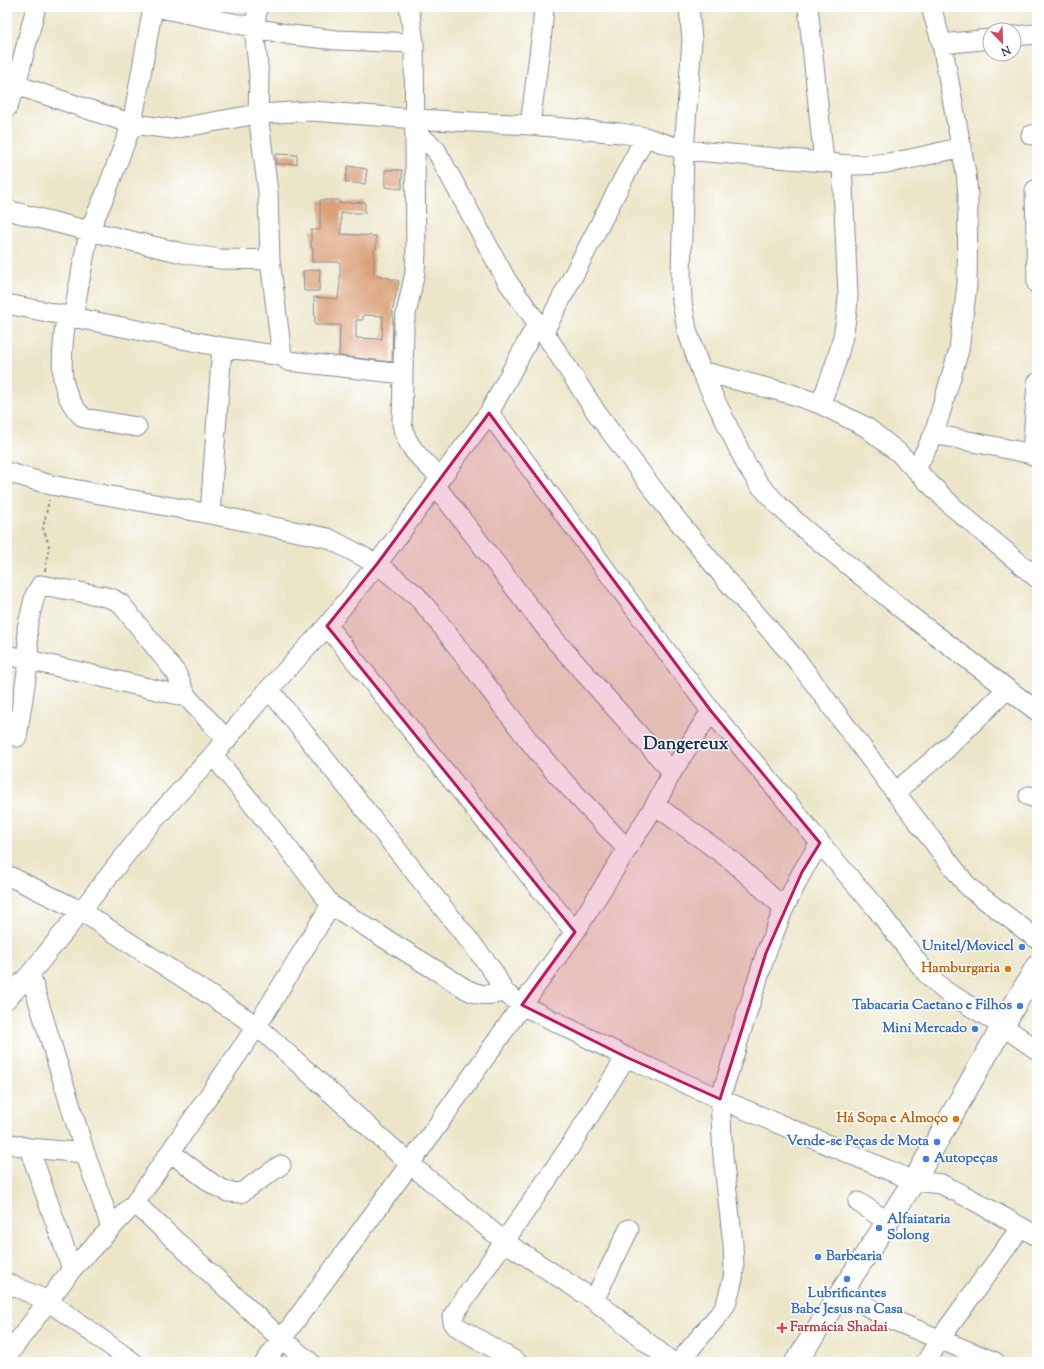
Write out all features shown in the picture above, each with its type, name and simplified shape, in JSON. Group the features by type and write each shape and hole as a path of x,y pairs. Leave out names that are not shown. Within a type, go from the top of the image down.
{"main road":[{"path":"796,1362 914,1181 1037,966"}],"street":[{"path":"7,108 12,83 36,7"},
{"path":"137,428 84,418 71,402 62,378 61,365 70,316 89,231 105,195 132,124 154,7 211,17 254,28 291,35 336,40 414,43"},
{"path":"258,7 254,28 259,76 258,114 268,192 270,260 282,356"},
{"path":"409,7 414,43 416,252 414,272 404,324 402,424 404,434 408,443 555,640 672,772"},
{"path":"530,125 544,7"},
{"path":"690,7 692,40 684,150 682,302 687,330 701,371 746,464 759,484 780,507 803,528 908,615 1037,711"},
{"path":"808,7 833,164 848,295 848,316 834,371 820,404"},
{"path":"916,469 934,434 959,350 967,285 968,195 966,172 942,44 931,7"},
{"path":"1022,35 1037,34"},
{"path":"942,44 982,40"},
{"path":"12,83 132,124 172,129 258,114 312,111 416,127 530,125 620,133 645,137 684,150 833,164 889,164 962,146"},
{"path":"416,127 436,150 503,275 598,415 665,505 727,581 799,663 965,883 972,890 1037,939"},
{"path":"7,999 30,974 145,830 227,740 270,689 327,626 377,564 438,482 489,413 540,328 645,137"},
{"path":"1035,190 1037,284"},
{"path":"7,210 89,231 204,256 220,259 270,260"},
{"path":"7,304 222,347 282,356 288,360 296,362 403,374"},
{"path":"210,514 222,347"},
{"path":"701,371 791,394 820,404 866,427 916,469 953,507 1037,578"},
{"path":"934,434 1035,455 1037,383"},
{"path":"489,413 711,711 875,908 926,973 945,991 1003,1026 1037,1050"},
{"path":"7,472 52,485 210,514 328,538 377,564 416,594 529,741 626,849"},
{"path":"17,736 29,659 27,628 35,595 41,585 108,597 121,604 176,673 187,697 227,740"},
{"path":"327,626 575,932"},
{"path":"7,655 187,697"},
{"path":"270,689 487,963 504,992 522,1005 626,1057 720,1099 914,1181 941,1184 1029,1231 940,1339 926,1362"},
{"path":"895,792 944,751 1007,689"},
{"path":"265,1362 410,1164 575,932 655,805 672,772 711,711"},
{"path":"213,755 288,848 331,905 476,994 485,996 504,992"},
{"path":"655,805 731,860 784,908"},
{"path":"679,1362 721,1312 726,1304 733,1279 733,1244 723,1156 720,1099 766,953 784,908 802,872 820,843"},
{"path":"7,875 81,911 257,1026 410,1164 505,1242 594,1300 672,1362"},
{"path":"7,1356 72,1269 135,1203 257,1026 331,905"},
{"path":"30,974 85,1153 111,1227"},
{"path":"518,1362 456,1326 453,1322 454,1314 571,1145 626,1057"},
{"path":"7,1142 29,1148 85,1153"},
{"path":"29,1148 72,1269"},
{"path":"170,1152 214,1185 228,1192 241,1193 281,1165"},
{"path":"858,1202 888,1222"},
{"path":"135,1203 281,1339 310,1362"},
{"path":"594,1300 629,1229"},
{"path":"7,1284 48,1301 132,1362"},
{"path":"842,1291 883,1316 995,1362"}],"path":[{"path":"41,585 44,581 49,545 43,528 52,485"}],"highlighted area":[{"path":"489,413 711,711 820,843 802,872 766,953 720,1099 626,1057 522,1005 575,932 327,626 377,564"}],"building":[{"path":"276,154 297,155 297,164 276,164"},
{"path":"348,166 367,169 365,184 345,182"},
{"path":"385,170 402,170 402,189 385,187"},
{"path":"320,200 339,200 339,203 365,202 365,213 341,213 341,234 376,236 376,249 374,249 374,274 399,281 392,312 392,362 339,356 340,325 315,325 314,297 338,299 340,283 340,262 312,262 313,248 311,248 311,230 320,230","holes":["363,315 383,316 382,339 356,338 356,320 363,320"]},
{"path":"320,269 319,291 304,291 303,271"}],"place":[{"name":"Unitel/Movicel","path":"1022,947"},
{"name":"Hamburgaria","path":"1008,969"},
{"name":"Tabacaria Caetano e Filhos","path":"1020,1006"},
{"name":"Mini Mercado","path":"975,1029"},
{"name":"Há Sopa e Almoço","path":"956,1119"},
{"name":"Vende-se Peças de Mota","path":"937,1142"},
{"name":"Autopeças","path":"926,1159"},
{"name":"Alfaiataria Solong","path":"879,1228"},
{"name":"Barbearia","path":"818,1257"},
{"name":"Lubrificantes Babe Jesus na Casa","path":"847,1279"},
{"name":"Farmácia Shadai","path":"782,1328"}],"district":[{"name":"Dangereux","path":"686,745"}]}
